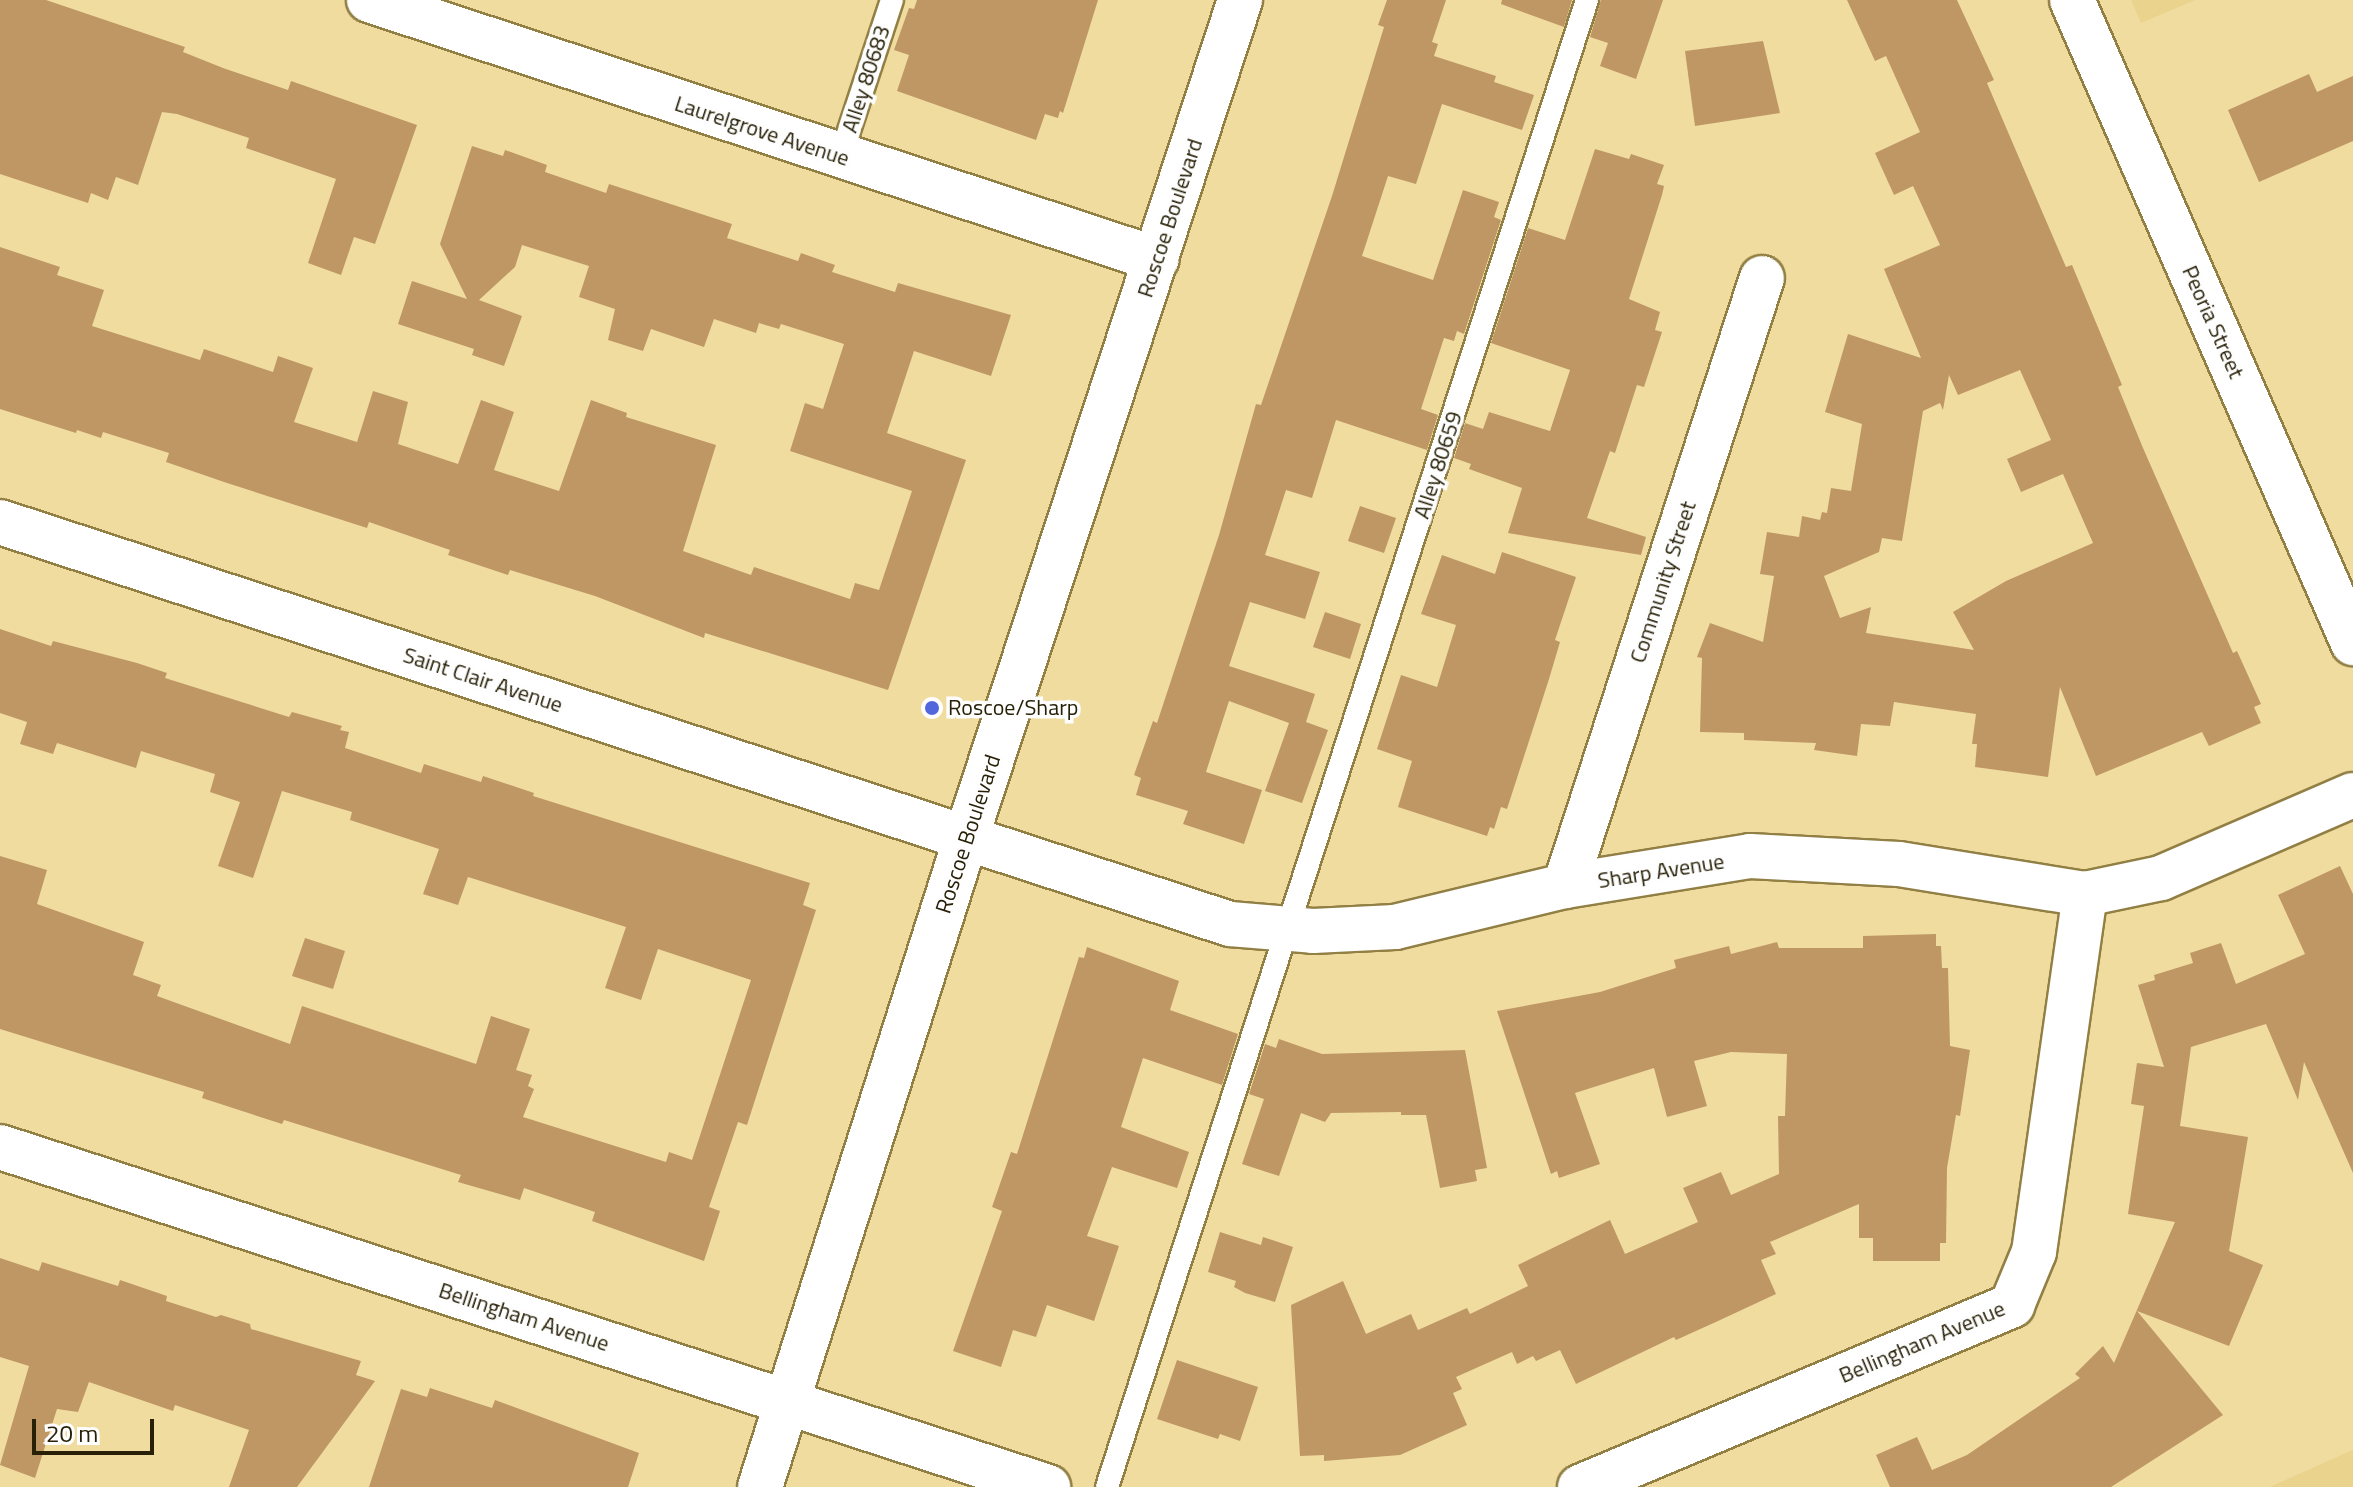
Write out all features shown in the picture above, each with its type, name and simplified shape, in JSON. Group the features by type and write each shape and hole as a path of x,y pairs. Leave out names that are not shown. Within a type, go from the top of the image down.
{"street":[{"name":"Laurelgrove Avenue","path":"369,0 840,158 1156,259"},
{"name":"Roscoe Boulevard","path":"760,1487 966,838 1240,0"},
{"name":"Peoria Street","path":"2072,0 2353,643"},
{"name":"Community Street","path":"1565,886 1762,278"},
{"name":"Saint Clair Avenue","path":"0,522 966,838"},
{"name":"Sharp Avenue","path":"966,838 1230,924 1289,929 1395,927 1565,886 1750,856 1899,864 2085,894 2161,878 2353,795"},
{"name":"Bellingham Avenue","path":"1580,1487 2012,1305 2034,1252 2085,894"},
{"name":"Bellingham Avenue","path":"0,1147 1048,1487"}],"lane":[{"name":"Alley 80683","path":"840,158 892,0"},
{"name":"Alley 80659","path":"1107,1487 1587,0"}],"shaded area":[{"path":"2131,0 2195,0 2141,23"},
{"path":"2353,1450 2353,1487 2270,1487"}],"building":[{"path":"0,0 46,0 185,47 183,52 288,90 291,81 417,125 375,244 354,237 341,275 308,263 336,179 246,148 249,138 177,114 162,112 138,185 116,177 108,200 91,193 88,203 0,174"},
{"path":"917,0 1098,0 1063,113 1060,111 1058,118 1045,114 1036,140 897,91 909,55 894,50 909,8 914,9"},
{"path":"1387,0 1446,0 1432,42 1438,44 1434,56 1496,76 1494,82 1534,95 1522,130 1442,104 1416,184 1388,176 1362,256 1433,280 1463,190 1499,202 1494,217 1501,220 1464,334 1457,331 1454,341 1444,338 1421,409 1438,415 1427,450 1336,420 1312,498 1286,490 1265,555 1320,572 1305,619 1250,602 1229,666 1315,694 1306,722 1328,730 1302,803 1265,791 1289,723 1229,701 1206,772 1262,790 1244,844 1183,824 1188,811 1136,795 1141,778 1134,775 1153,721 1157,723 1219,535 1256,404 1261,405 1332,196 1384,27 1378,25"},
{"path":"1502,0 1572,0 1564,27 1501,4"},
{"path":"1601,0 1663,0 1636,79 1600,66 1608,43 1590,37"},
{"path":"1847,0 1957,0 1994,80 1987,83 2041,209 2066,267 2072,265 2122,385 2118,387 2143,448 2233,653 2237,651 2261,704 2254,707 2261,723 2209,746 2202,732 2096,776 2060,687 2048,777 1975,767 1977,744 1972,744 1976,714 1894,702 1890,726 1861,724 1857,756 1814,750 1816,743 1744,740 1744,733 1700,732 1702,658 1697,657 1710,623 1763,642 1774,576 1760,574 1767,532 1799,537 1802,516 1820,520 1822,512 1827,513 1831,488 1851,491 1862,424 1825,412 1848,334 1921,358 1884,269 1940,245 1913,186 1894,195 1875,153 1920,132 1886,56 1875,61","holes":["2020,370 2051,440 2007,459 2021,492 2063,474 2093,543 2006,581 1953,612 1974,650 1866,633 1871,607 1840,618 1824,576 1879,552 1882,538 1902,541 1923,411 1940,403 1943,410 1949,375 1958,395"]},
{"path":"1763,41 1780,113 1695,126 1685,51"},
{"path":"2309,74 2317,92 2353,76 2353,141 2259,182 2228,110"},
{"path":"472,146 503,156 505,150 547,165 545,172 606,193 609,184 732,224 727,238 798,261 801,253 835,265 832,272 895,292 898,283 1011,315 991,376 914,351 887,433 966,460 888,690 705,633 704,638 595,596 510,570 508,575 448,555 450,550 369,522 367,528 227,483 166,462 169,453 103,432 101,438 77,430 76,433 0,409 0,247 60,267 57,275 104,290 92,326 200,360 204,349 273,372 278,356 313,368 294,422 357,442 373,391 408,402 398,444 458,464 481,400 514,412 494,470 559,491 591,400 627,413 626,417 716,445 683,551 751,575 754,567 850,599 855,583 879,590 912,491 790,451 805,403 823,409 844,344 781,324 779,329 759,323 756,333 714,319 704,347 651,329 643,351 608,340 615,309 579,297 589,266 522,245 515,267 479,300 522,316 504,366 472,355 474,349 398,324 412,281 467,299 440,244"},
{"path":"1595,149 1629,159 1631,154 1664,165 1657,184 1664,186 1662,195 1629,299 1660,312 1655,330 1662,332 1644,387 1637,385 1615,453 1610,451 1587,518 1646,537 1641,555 1508,533 1522,488 1469,469 1471,464 1454,458 1465,423 1483,429 1489,412 1550,431 1570,370 1491,343 1528,228 1565,240"},
{"path":"1360,506 1396,518 1384,553 1348,541"},
{"path":"1502,552 1576,577 1555,640 1560,642 1549,679 1507,809 1501,807 1494,829 1490,827 1487,836 1398,807 1412,761 1377,749 1401,675 1437,687 1456,625 1421,614 1442,555 1495,574"},
{"path":"1325,612 1361,624 1350,659 1313,647"},
{"path":"0,629 51,646 53,641 137,663 167,673 165,678 289,717 292,712 342,726 340,730 349,732 345,748 421,773 424,764 481,782 483,776 534,793 533,796 810,883 803,905 816,910 747,1125 738,1122 709,1207 720,1211 704,1261 592,1221 595,1212 524,1188 520,1200 458,1182 461,1175 284,1120 282,1124 202,1098 204,1092 0,1029 0,856 47,870 37,904 144,942 133,975 161,985 157,996 290,1044 302,1006 476,1064 491,1016 530,1029 516,1070 532,1075 528,1086 534,1089 523,1117 666,1162 669,1152 692,1160 751,980 658,949 641,1000 605,988 626,927 468,877 458,905 423,894 439,849 350,820 352,812 282,791 253,878 218,866 240,802 210,792 215,774 141,751 136,768 57,743 53,754 20,744 27,722 0,713"},
{"path":"2340,866 2353,894 2353,1173 2304,1062 2298,1100 2266,1024 2191,1047 2180,1126 2248,1137 2229,1251 2263,1265 2229,1346 2137,1311 2223,1415 2111,1487 1890,1487 1876,1455 1917,1437 1932,1470 1967,1455 2080,1378 2075,1374 2103,1346 2114,1363 2175,1222 2128,1214 2144,1106 2131,1104 2137,1063 2164,1067 2138,985 2155,980 2154,975 2193,963 2190,953 2221,943 2236,984 2305,954 2278,895"},
{"path":"1936,934 1936,946 1941,946 1942,968 1948,968 1950,1046 1970,1050 1960,1116 1956,1115 1947,1168 1946,1243 1940,1243 1940,1261 1873,1261 1873,1238 1859,1238 1859,1204 1770,1242 1776,1254 1761,1260 1776,1294 1676,1340 1674,1337 1576,1384 1560,1350 1536,1361 1533,1356 1517,1364 1512,1352 1456,1377 1462,1389 1453,1393 1467,1425 1400,1455 1324,1461 1324,1455 1300,1456 1291,1305 1343,1281 1366,1334 1411,1314 1418,1330 1467,1308 1470,1314 1528,1286 1518,1265 1610,1220 1625,1254 1698,1222 1683,1188 1721,1172 1731,1195 1779,1174 1778,1116 1785,1116 1787,1054 1731,1052 1694,1061 1707,1106 1667,1117 1654,1068 1575,1093 1600,1164 1559,1178 1557,1171 1551,1174 1497,1011 1600,992 1676,968 1674,960 1729,946 1731,954 1777,942 1779,948 1863,948 1863,936"},
{"path":"305,938 345,951 333,989 292,976"},
{"path":"1087,947 1179,981 1170,1010 1238,1034 1222,1085 1143,1058 1121,1127 1189,1152 1177,1188 1112,1167 1087,1236 1119,1246 1094,1321 1047,1305 1036,1337 1013,1330 1001,1367 953,1351 1002,1211 992,1207 1011,1152 1017,1154 1079,957 1084,958"},
{"path":"1279,1039 1322,1054 1465,1050 1487,1168 1475,1170 1477,1181 1440,1188 1426,1115 1401,1115 1401,1112 1331,1113 1325,1122 1301,1113 1279,1176 1242,1164 1264,1099 1249,1094 1265,1044 1276,1048"},
{"path":"1220,1232 1261,1245 1263,1237 1293,1247 1275,1302 1245,1293 1234,1287 1236,1281 1208,1272"},
{"path":"0,1258 39,1271 42,1262 118,1286 120,1280 167,1296 166,1301 216,1317 221,1315 250,1324 251,1329 361,1361 356,1375 375,1381 297,1487 229,1487 249,1430 175,1405 173,1411 89,1382 78,1412 57,1409 35,1478 0,1465 29,1366 0,1357"},
{"path":"1177,1360 1258,1387 1240,1441 1220,1434 1218,1439 1157,1419"},
{"path":"430,1388 492,1408 495,1400 639,1453 628,1487 369,1487 401,1389 427,1397"}],"place":[{"name":"Roscoe/Sharp","path":"932,708"}]}
